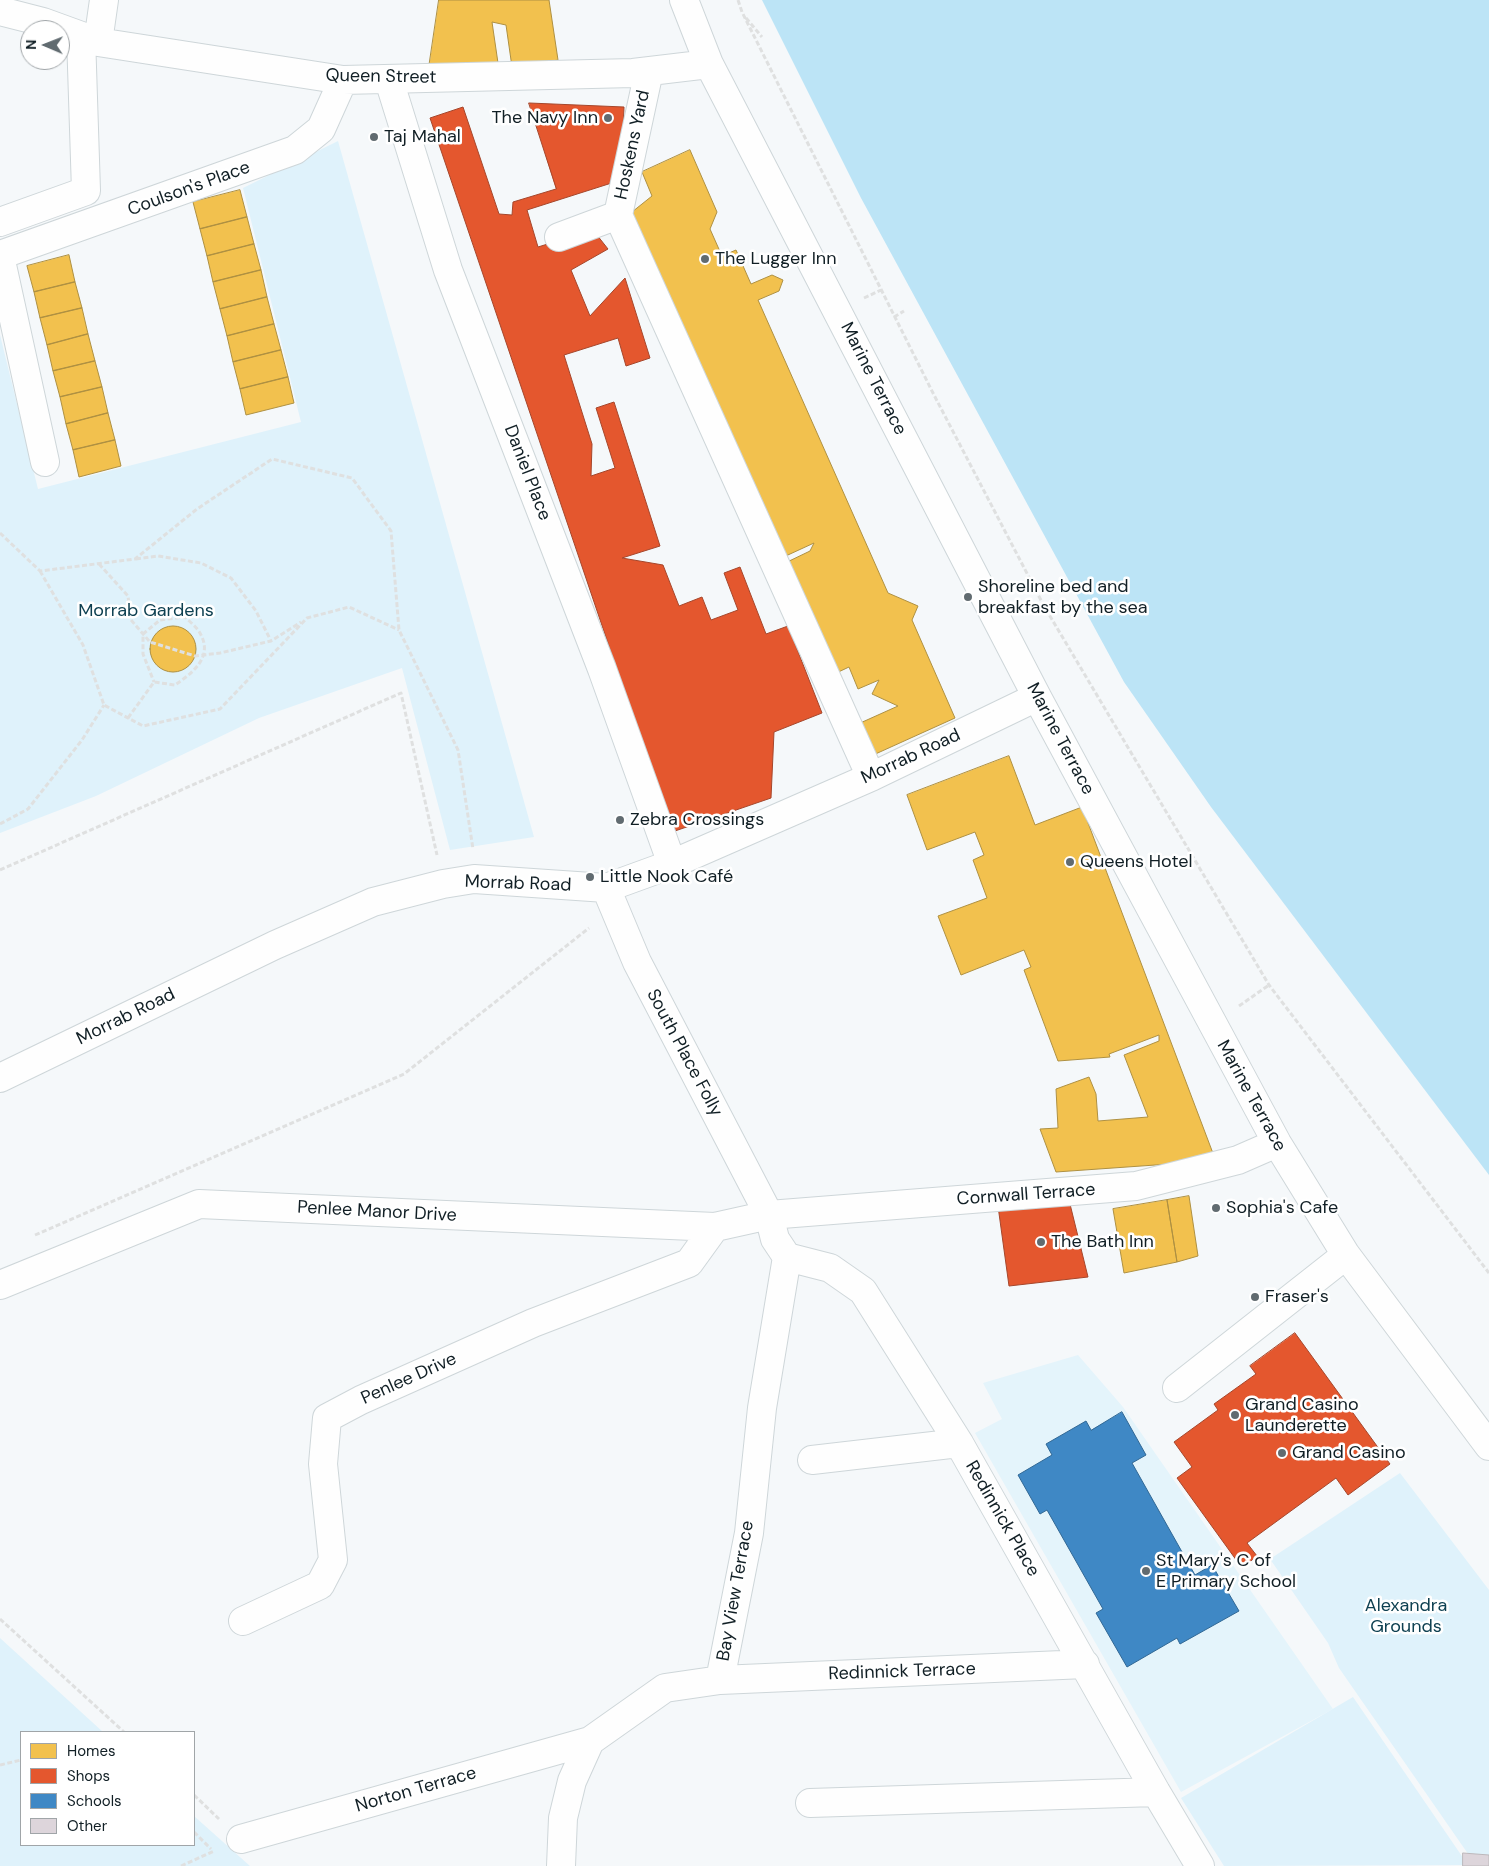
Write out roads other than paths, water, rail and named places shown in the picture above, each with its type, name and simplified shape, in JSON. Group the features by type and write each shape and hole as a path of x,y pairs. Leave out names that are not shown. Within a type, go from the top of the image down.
{"street":[{"path":"0,222 86,191 90,39 104,0"},
{"name":"Marine Terrace","path":"684,0 709,64 1038,697 1277,1143 1346,1254 1489,1446"},
{"name":"Queen Street","path":"0,11 43,22 90,39 343,80 649,71 709,64"},
{"name":"Hoskens Yard","path":"559,237 618,215 649,71"},
{"name":"Coulson's Place","path":"44,462 0,256 295,150 321,129 343,80"},
{"name":"Daniel Place","path":"388,80 448,270 602,669 672,864"},
{"path":"618,215 871,778"},
{"name":"Morrab Road","path":"0,1078 275,945 373,902 443,884 474,879 610,897 672,864 871,778 1038,697"},
{"name":"South Place Folly","path":"610,897 637,962 769,1214"},
{"name":"Cornwall Terrace","path":"769,1214 1136,1186 1238,1160 1277,1143"},
{"name":"Penlee Manor Drive","path":"0,1285 199,1204 715,1227 769,1214"},
{"path":"769,1214 775,1239 787,1257"},
{"name":"Penlee Drive","path":"242,1621 320,1585 333,1560 323,1464 327,1418 361,1400 533,1323 689,1263 715,1227"},
{"path":"1177,1388 1346,1254"},
{"name":"Redinnick Place","path":"787,1257 830,1268 863,1291 959,1443 1156,1792 1200,1866"},
{"name":"Bay View Terrace","path":"590,1741 665,1688 720,1680 749,1533 762,1408 787,1257"},
{"path":"812,1460 959,1443"},
{"name":"Redinnick Terrace","path":"720,1680 1085,1664"},
{"path":"561,1866 563,1818 572,1781 590,1741"},
{"name":"Norton Terrace","path":"242,1839 590,1741"},
{"path":"810,1803 1156,1792"}],"water":[{"path":"762,0 1489,0 1489,1175 1211,807 1124,682 861,198"}],"place":[{"name":"The Navy Inn","path":"608,118"},
{"name":"Taj Mahal","path":"374,137"},
{"name":"The Lugger Inn","path":"705,259"},
{"name":"Shoreline bed and breakfast by the sea","path":"968,597"},
{"name":"Zebra Crossings","path":"620,820"},
{"name":"Queens Hotel","path":"1070,862"},
{"name":"Little Nook Café","path":"590,877"},
{"name":"Sophia's Cafe","path":"1216,1208"},
{"name":"The Bath Inn","path":"1041,1242"},
{"name":"Fraser's","path":"1255,1297"},
{"name":"Grand Casino Launderette","path":"1235,1415"},
{"name":"Grand Casino","path":"1282,1453"},
{"name":"St Mary's C of E Primary School","path":"1146,1571"}],"park label":[{"name":"Morrab Gardens","path":"146,611"},
{"name":"Alexandra Grounds","path":"1406,1616"}]}
